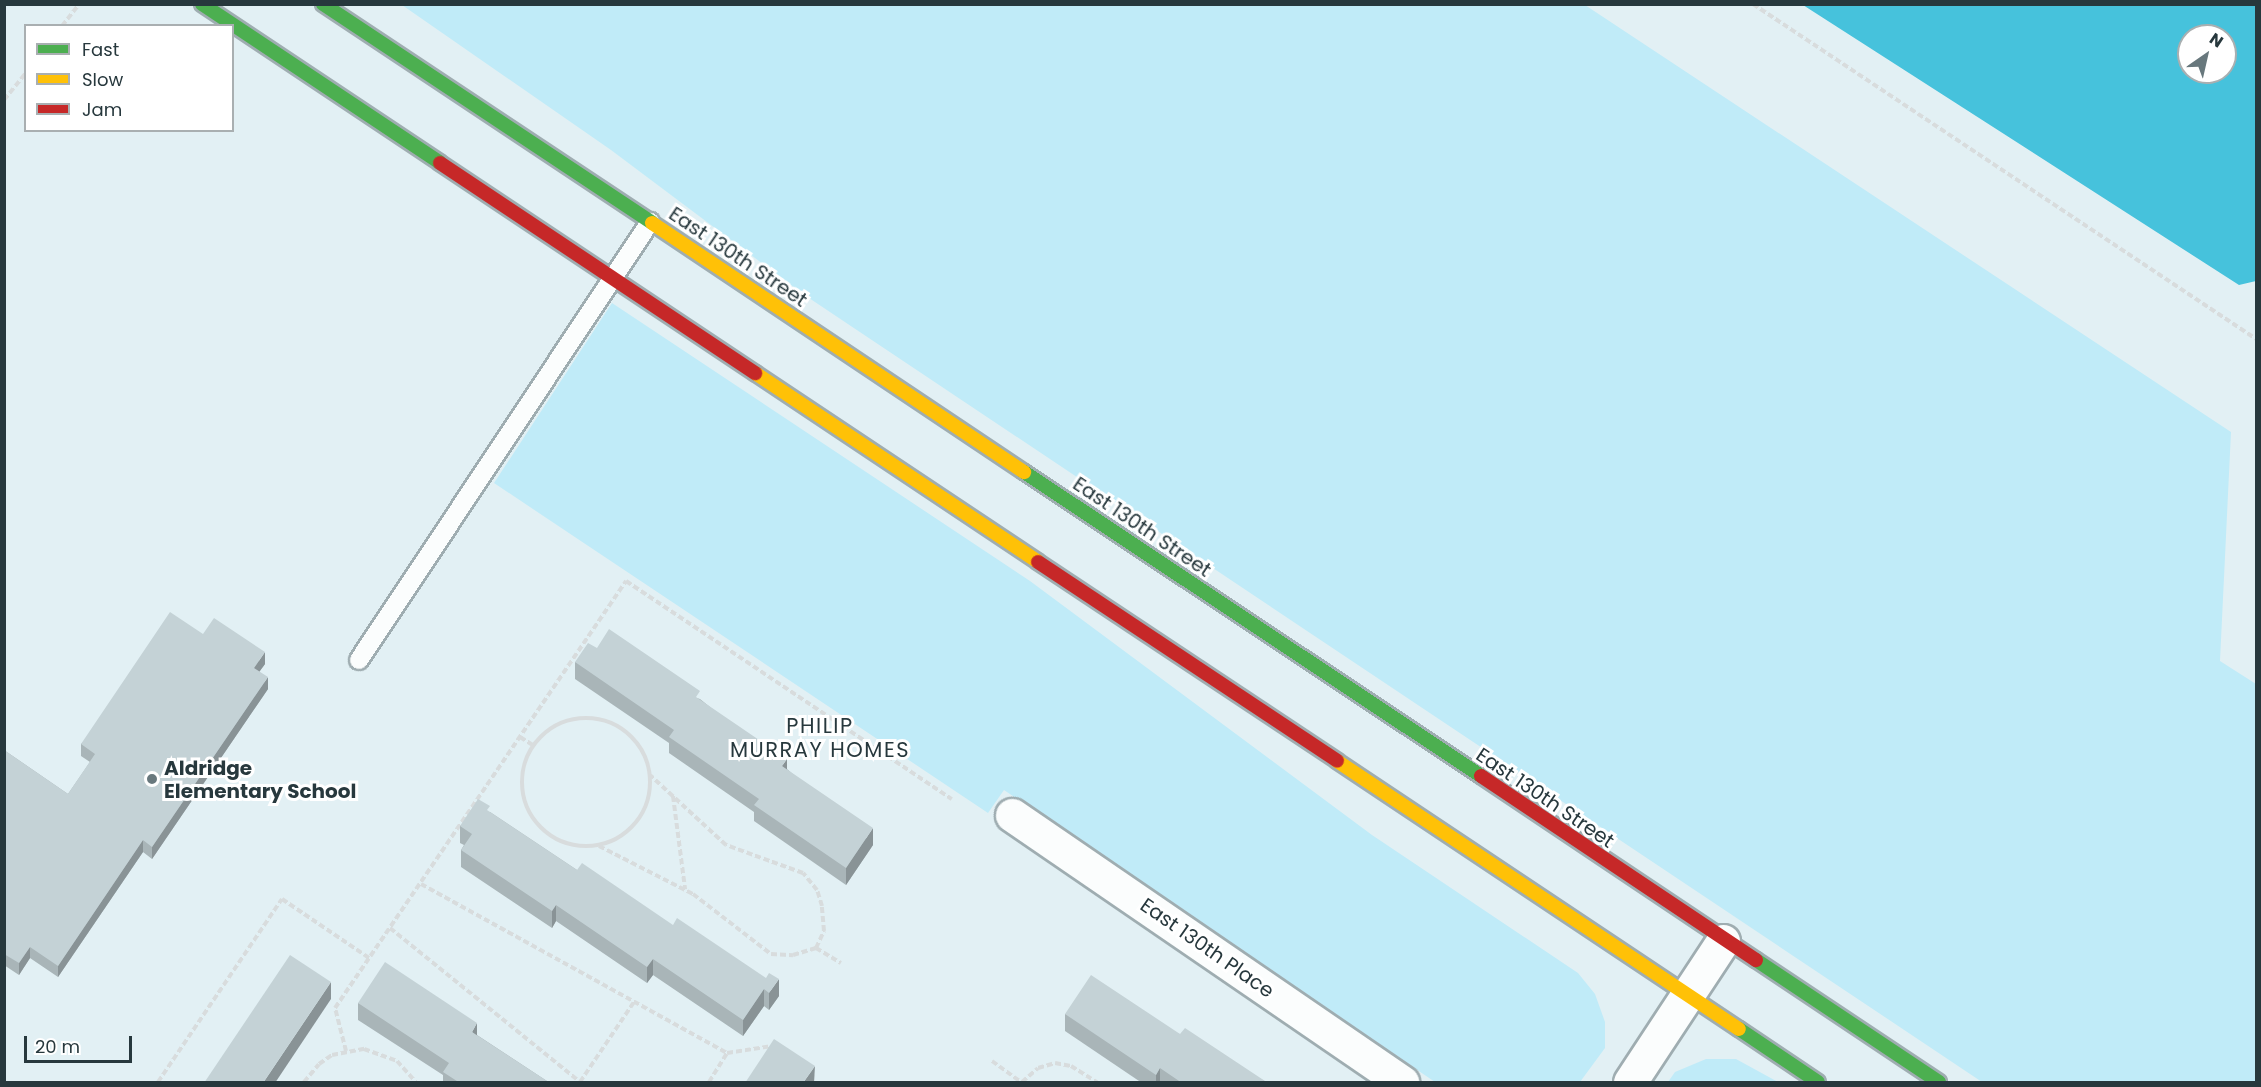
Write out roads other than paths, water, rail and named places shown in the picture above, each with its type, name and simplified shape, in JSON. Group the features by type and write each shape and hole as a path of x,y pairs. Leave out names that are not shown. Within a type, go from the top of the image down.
{"main road":[{"path":"202,4 232,24"},
{"name":"East 130th Street","path":"323,4 1723,941 1939,1083"},
{"path":"234,25 1818,1083"}],"street":[{"name":"East 130th Place","path":"1012,815 1402,1083"},
{"path":"1630,1083 1723,941"}],"lane":[{"path":"359,660 650,222"}],"water":[{"path":"1803,5 2256,5 2256,281 2239,285"}],"place":[{"name":"Aldridge Elementary School","path":"152,779"}],"district":[{"name":"PHILIP MURRAY HOMES","path":"820,738"}]}
